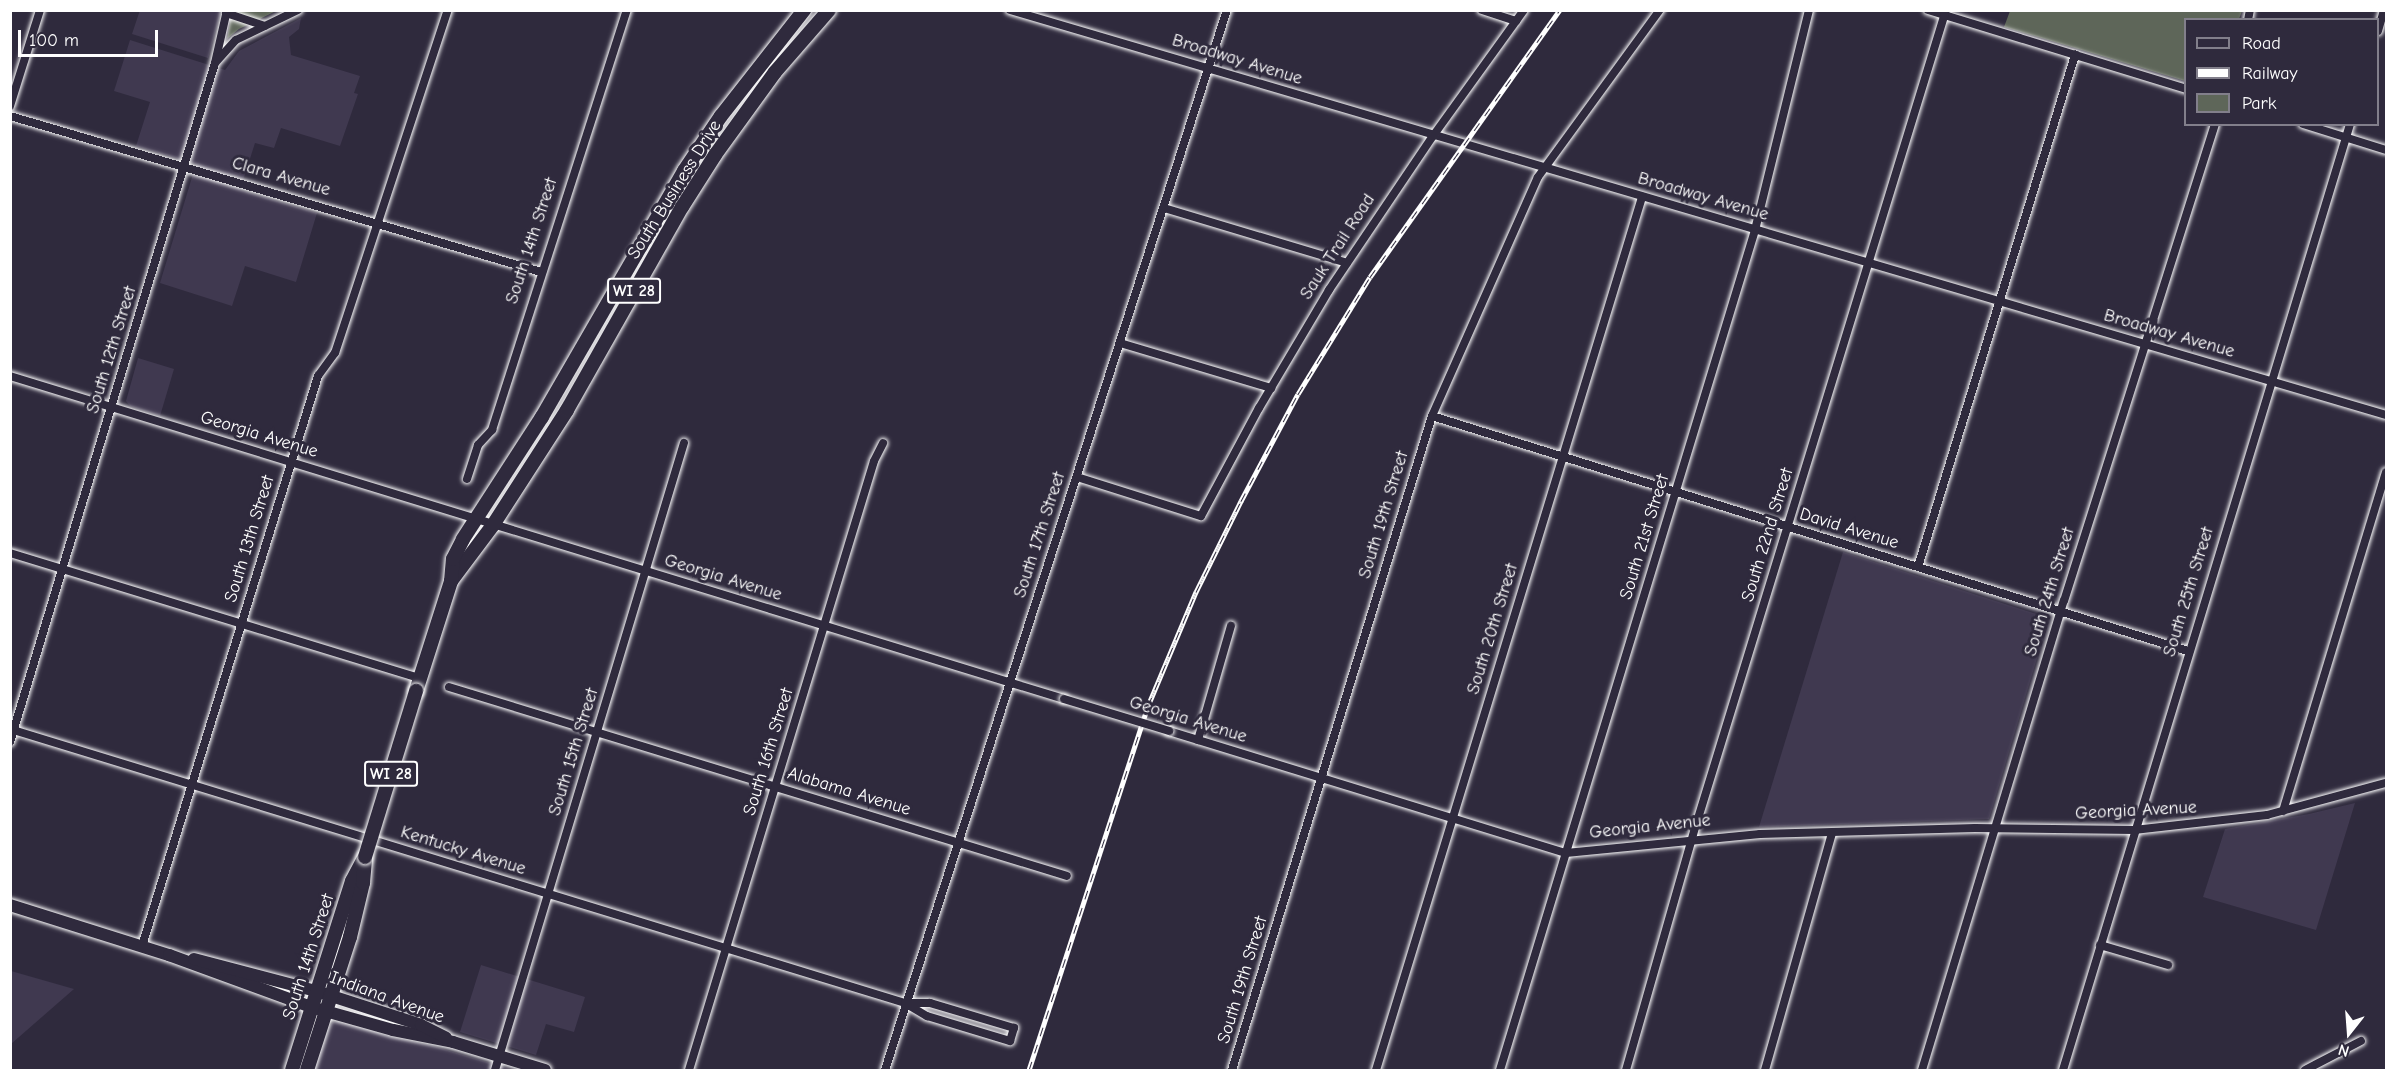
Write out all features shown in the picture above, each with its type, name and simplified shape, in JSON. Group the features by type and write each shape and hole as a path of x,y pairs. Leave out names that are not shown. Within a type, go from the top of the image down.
{"main road":[{"name":"South Business Drive","path":"452,581 493,525 567,410 682,207 715,155 775,72 829,10"},
{"name":"South Business Drive","path":"476,519 543,417 684,171 720,116 804,11"},
{"name":"South 14th Street","path":"292,1071 316,991 330,973 363,884 365,857 452,581 453,559 476,519"},
{"name":"Indiana Avenue","path":"10,905 169,955 326,1012 393,1030 453,1042 545,1071"},
{"name":"Indiana Avenue","path":"169,955 232,968 316,991 421,1025 453,1042"},
{"name":"South 14th Street","path":"307,1071 330,997 330,973"}],"street":[{"path":"10,106 40,10"},
{"name":"South 12th Street","path":"10,742 215,63 231,45 298,10"},
{"name":"South 13th Street","path":"142,946 318,376 335,353 448,10"},
{"name":"South 14th Street","path":"467,479 478,445 492,430 627,10"},
{"name":"Broadway Avenue","path":"1010,10 2386,415"},
{"name":"South 17th Street","path":"885,1071 1227,10"},
{"path":"1482,10 1516,21"},
{"name":"Sauk Trail Road","path":"1077,477 1201,516 1271,388 1347,263 1433,136 1524,10"},
{"name":"South 19th Street","path":"1232,1071 1432,416 1544,168 1660,10"},
{"name":"South 21st Street","path":"1500,1071 1755,230 1809,10"},
{"path":"1928,10 1945,13 2184,88"},
{"path":"2379,28 2384,10"},
{"path":"215,63 227,12 265,26"},
{"name":"South 22nd Street","path":"1626,1071 1692,839 1945,13"},
{"path":"1918,567 2076,56"},
{"name":"Clara Avenue","path":"10,116 541,272"},
{"name":"South 24th Street","path":"1922,1071 2060,612 2147,345 2214,126"},
{"path":"2309,126 2386,150"},
{"name":"South 25th Street","path":"2063,1071 2188,651 2349,126"},
{"name":"South 20th Street","path":"1376,1071 1642,197"},
{"path":"1164,208 1347,263"},
{"path":"1120,343 1271,388"},
{"name":"Georgia Avenue","path":"10,376 1566,852 1760,834 1993,829 2134,830 2216,823 2283,811 2386,783"},
{"name":"David Avenue","path":"1432,416 2188,651"},
{"name":"South 15th Street","path":"495,1071 684,443"},
{"name":"South 16th Street","path":"689,1071 874,461 883,443"},
{"path":"2283,811 2386,472"},
{"path":"10,553 242,623 418,684"},
{"path":"1198,740 1231,626"},
{"name":"Alabama Avenue","path":"449,687 1067,876"},
{"name":"Kentucky Avenue","path":"12,730 905,1004 927,1016 1010,1041 1014,1028 930,1003 905,1004"},
{"path":"1764,1071 1832,834"},
{"path":"2100,945 2168,965"},
{"path":"2305,1071 2361,1041"}],"shaded area":[{"path":"140,10 221,11 208,58 132,34"},
{"path":"301,18 299,29 289,37 291,55 360,76 354,93 358,94 340,146 281,128 274,148 255,143 240,190 317,213 296,282 245,266 232,306 160,283 196,164 136,146 150,102 114,91 130,40 225,70 239,51"},
{"path":"138,358 174,369 160,416 130,406 126,401"},
{"path":"1843,552 2049,618 1989,819 1759,827"},
{"path":"2355,803 2316,930 2203,897 2225,829"},
{"path":"481,965 585,997 574,1032 546,1024 536,1055 460,1032"},
{"path":"11,971 74,989 10,1044"},
{"path":"342,1020 387,1036 433,1046 513,1070 313,1070 329,1027 333,1022"}],"green space":[{"path":"2010,10 2242,11 2239,18 2184,18 2184,81 2004,27"},
{"path":"232,11 276,11 239,29 227,39"}],"railway":[{"path":"1029,1070 1148,706 1196,592 1241,501 1298,394 1370,277 1560,10"}]}
